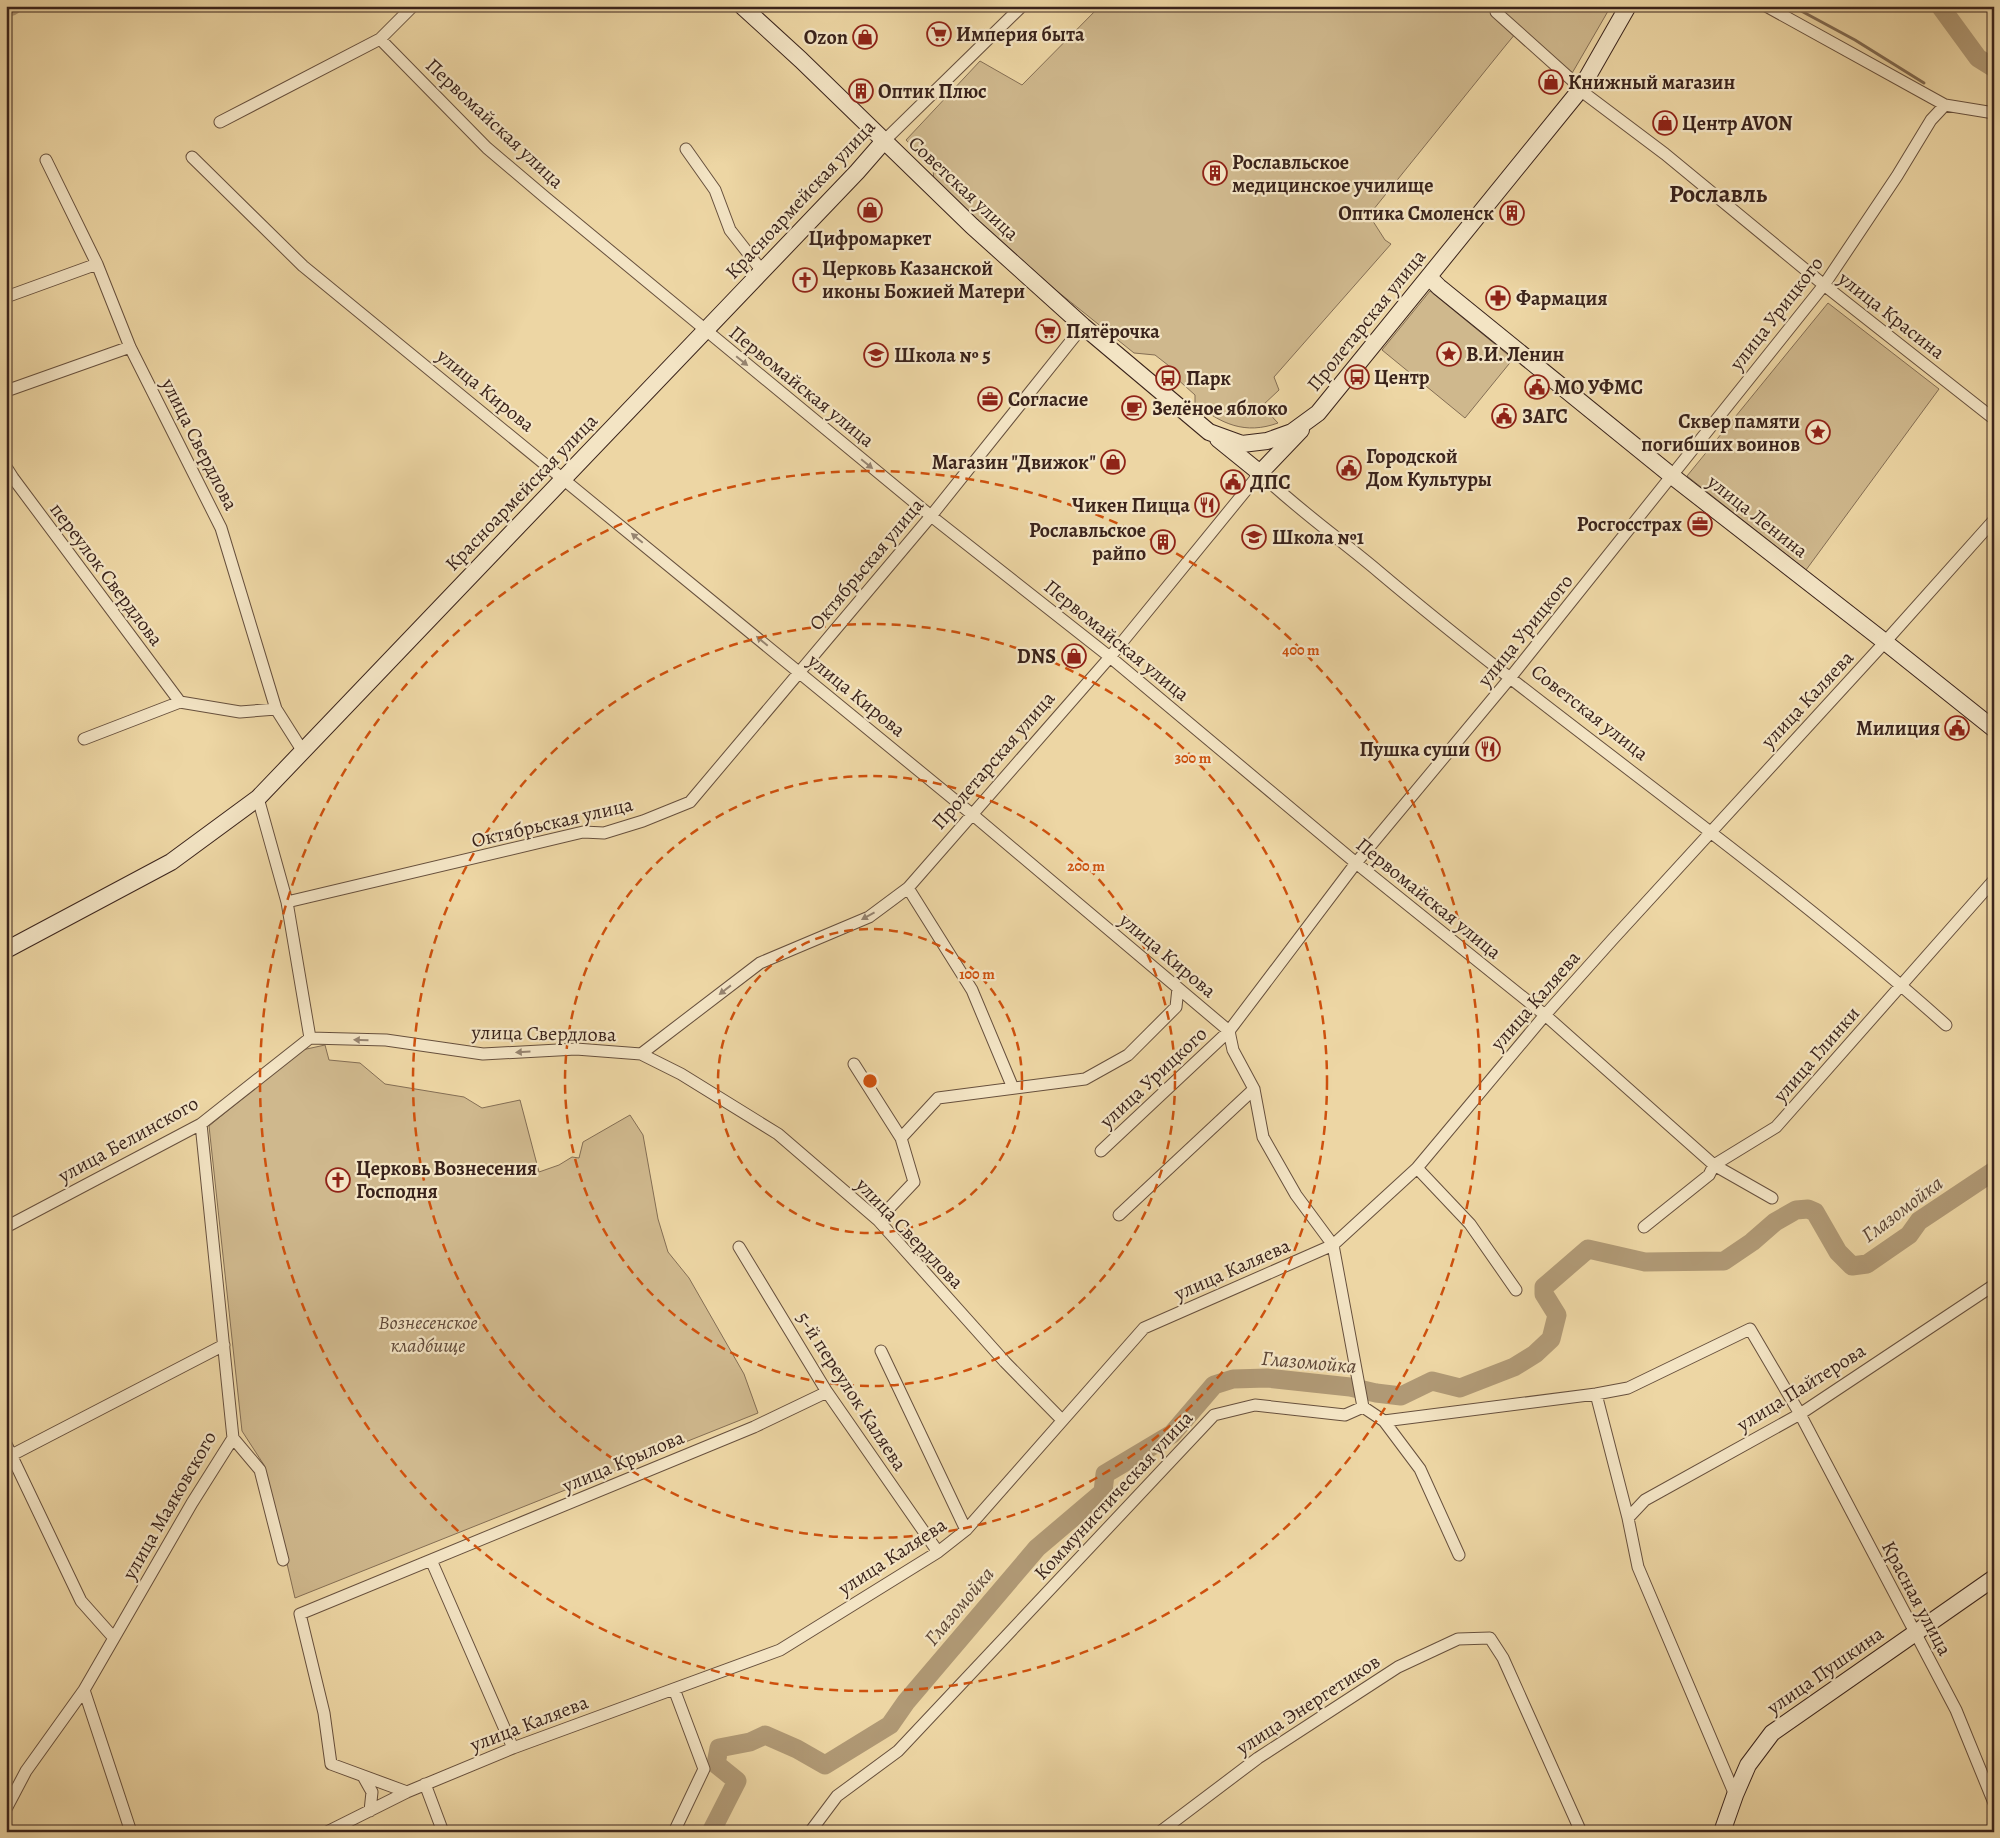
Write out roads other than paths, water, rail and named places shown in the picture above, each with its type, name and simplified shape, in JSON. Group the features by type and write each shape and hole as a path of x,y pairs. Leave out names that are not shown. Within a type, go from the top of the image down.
{"main road":[{"name":"Советская улица","path":"742,6 802,60 972,226 1083,326 1260,473"},
{"name":"Пролетарская улица","path":"1260,473 1313,418 1580,90 1628,6"},
{"name":"Красноармейская улица","path":"7,947 171,862 258,798 302,750 565,479 704,330 857,172 884,141"},
{"name":"улица Ленина","path":"1429,277 1439,288 1672,476 1994,729"},
{"name":"Пролетарская улица","path":"1242,444 1267,441 1292,432 1313,418"},
{"name":"Советская улица","path":"1209,432 1242,444"},
{"name":"улица Пушкина","path":"1722,1832 1748,1765 1772,1733 1994,1578"}],"street":[{"path":"220,122 380,39 413,6"},
{"path":"1766,6 1945,105 1994,114"},
{"name":"Красноармейская улица","path":"884,141 1014,9"},
{"name":"улица Красина","path":"1496,12 1574,82 1580,90 1665,154 1824,285 1994,419"},
{"name":"Первомайская улица","path":"380,39 487,148 704,330 931,516 1110,657 1356,863 1545,1015 1714,1165 1772,1198"},
{"name":"улица Урицкого","path":"1101,1151 1229,1031 1356,863 1510,678 1824,285 1897,176 1931,120 1945,105"},
{"path":"686,149 715,190 730,230 762,271"},
{"name":"улица Кирова","path":"192,157 303,266 800,672 1229,1031"},
{"name":"улица Свердлова","path":"46,160 97,264 130,347 221,528 276,709 302,750"},
{"path":"6,297 97,264"},
{"name":"Октябрьская улица","path":"287,902 583,832 604,833 642,821 690,802 931,516 1083,326"},
{"path":"6,391 130,347"},
{"name":"переулок Свердлова","path":"6,466 180,702"},
{"name":"Пролетарская улица","path":"641,1054 760,963 870,916 908,888 1110,657 1260,473"},
{"name":"Советская улица","path":"1260,473 1437,621 1711,831 1901,985 1946,1025"},
{"name":"улица Каляева","path":"327,1832 407,1792 513,1748 780,1650 938,1552 966,1530 1144,1328 1333,1245 1417,1168 1545,1015 1994,520"},
{"path":"84,739 180,702 240,712 276,709"},
{"path":"258,798 287,902 310,1038"},
{"name":"улица Глинки","path":"1644,1227 1710,1175 1714,1165 1776,1127 1994,880"},
{"path":"908,888 972,990 1013,1088"},
{"path":"901,1138 938,1098 1084,1079 1128,1055 1176,1007 1178,988"},
{"path":"1229,1031 1233,1050 1254,1089 1263,1137 1296,1195 1333,1245 1363,1407 1384,1421 1420,1469 1459,1555"},
{"name":"улица Свердлова","path":"310,1038 386,1040 483,1054 576,1049 641,1054 681,1074 778,1134 878,1220 1005,1362 1062,1420"},
{"name":"улица Белинского","path":"6,1227 201,1124 310,1038"},
{"path":"854,1064 901,1138 914,1182 878,1220"},
{"path":"1119,1215 1254,1089"},
{"name":"улица Маяковского","path":"7,1808 26,1770 84,1690 192,1503 233,1438 201,1124"},
{"path":"1417,1168 1470,1224 1516,1290"},
{"name":"5-й переулок Каляева","path":"739,1247 827,1392 938,1552"},
{"name":"улица Пайтерова","path":"1628,1518 1645,1500 1800,1414 1994,1285"},
{"path":"1384,1421 1596,1394 1628,1388 1750,1329 1800,1414"},
{"path":"9,1456 224,1345"},
{"path":"881,1351 966,1530"},
{"name":"улица Крылова","path":"407,1792 331,1764 324,1713 300,1614 754,1426 827,1392"},
{"path":"1596,1394 1628,1518 1638,1567 1735,1795"},
{"name":"Коммунистическая улица","path":"810,1832 836,1796 898,1752 1214,1415 1255,1405 1345,1414 1363,1407"},
{"name":"Красная улица","path":"1800,1414 1956,1710 1994,1803"},
{"path":"233,1438 260,1470 283,1560"},
{"path":"6,1444 9,1456 81,1601 113,1637"},
{"path":"432,1560 513,1748"},
{"name":"улица Энергетиков","path":"1160,1832 1258,1758 1398,1667 1458,1639 1490,1638 1503,1658 1581,1832"},
{"path":"674,1689 704,1769 674,1832"},
{"path":"84,1690 130,1832"},
{"path":"363,1776 372,1792 370,1811"},
{"path":"425,1784 443,1832"}],"waterway":[{"path":"6,8 12,6"},
{"path":"1792,6 1855,40 1924,83"},
{"path":"1940,6 1978,58 1994,68"},
{"name":"Глазомойка","path":"711,1832 737,1781 716,1764 719,1748 750,1742 765,1735 797,1749 825,1765 890,1725 906,1702 1037,1548 1103,1492 1105,1474 1172,1434 1214,1385 1233,1379 1267,1378 1350,1387 1401,1396 1432,1381 1460,1388 1514,1367 1535,1354 1551,1339 1557,1315 1544,1294 1544,1287 1588,1249 1645,1262 1724,1261 1752,1242 1775,1222 1796,1210 1808,1209 1815,1212 1838,1252 1852,1266 1867,1264 1909,1235 1919,1221 1994,1171"}],"place":[{"name":"Империя быта","path":"939,34"},
{"name":"Ozon","path":"865,37"},
{"name":"Книжный магазин","path":"1551,82"},
{"name":"Оптик Плюс","path":"861,91"},
{"name":"Центр AVON","path":"1665,123"},
{"name":"Рославльское медицинское училище","path":"1215,173"},
{"name":"Цифромаркет","path":"870,210"},
{"name":"Оптика Смоленск","path":"1512,213"},
{"name":"Церковь Казанской иконы Божией Матери","path":"805,280"},
{"name":"Фармация","path":"1498,298"},
{"name":"Пятёрочка","path":"1048,331"},
{"name":"В.И. Ленин","path":"1449,354"},
{"name":"Школа № 5","path":"876,355"},
{"name":"Центр","path":"1357,377"},
{"name":"Парк","path":"1168,378"},
{"name":"МО УФМС","path":"1537,387"},
{"name":"Согласие","path":"990,399"},
{"name":"Зелёное яблоко","path":"1134,408"},
{"name":"ЗАГС","path":"1504,416"},
{"name":"Сквер памяти погибших воинов","path":"1818,432"},
{"name":"Магазин \"Движок\"","path":"1113,462"},
{"name":"Городской Дом Культуры","path":"1349,468"},
{"name":"ДПС","path":"1233,482"},
{"name":"Чикен Пицца","path":"1207,505"},
{"name":"Росгосстрах","path":"1700,524"},
{"name":"Школа №1","path":"1254,537"},
{"name":"Рославльское райпо","path":"1163,542"},
{"name":"DNS","path":"1074,656"},
{"name":"Милиция","path":"1957,728"},
{"name":"Пушка суши","path":"1488,749"},
{"name":"Церковь Вознесения Господня","path":"338,1180"}],"district":[{"name":"Рославль","path":"1718,193"}],"park label":[{"name":"Вознесенское кладбище","path":"428,1334"}]}
